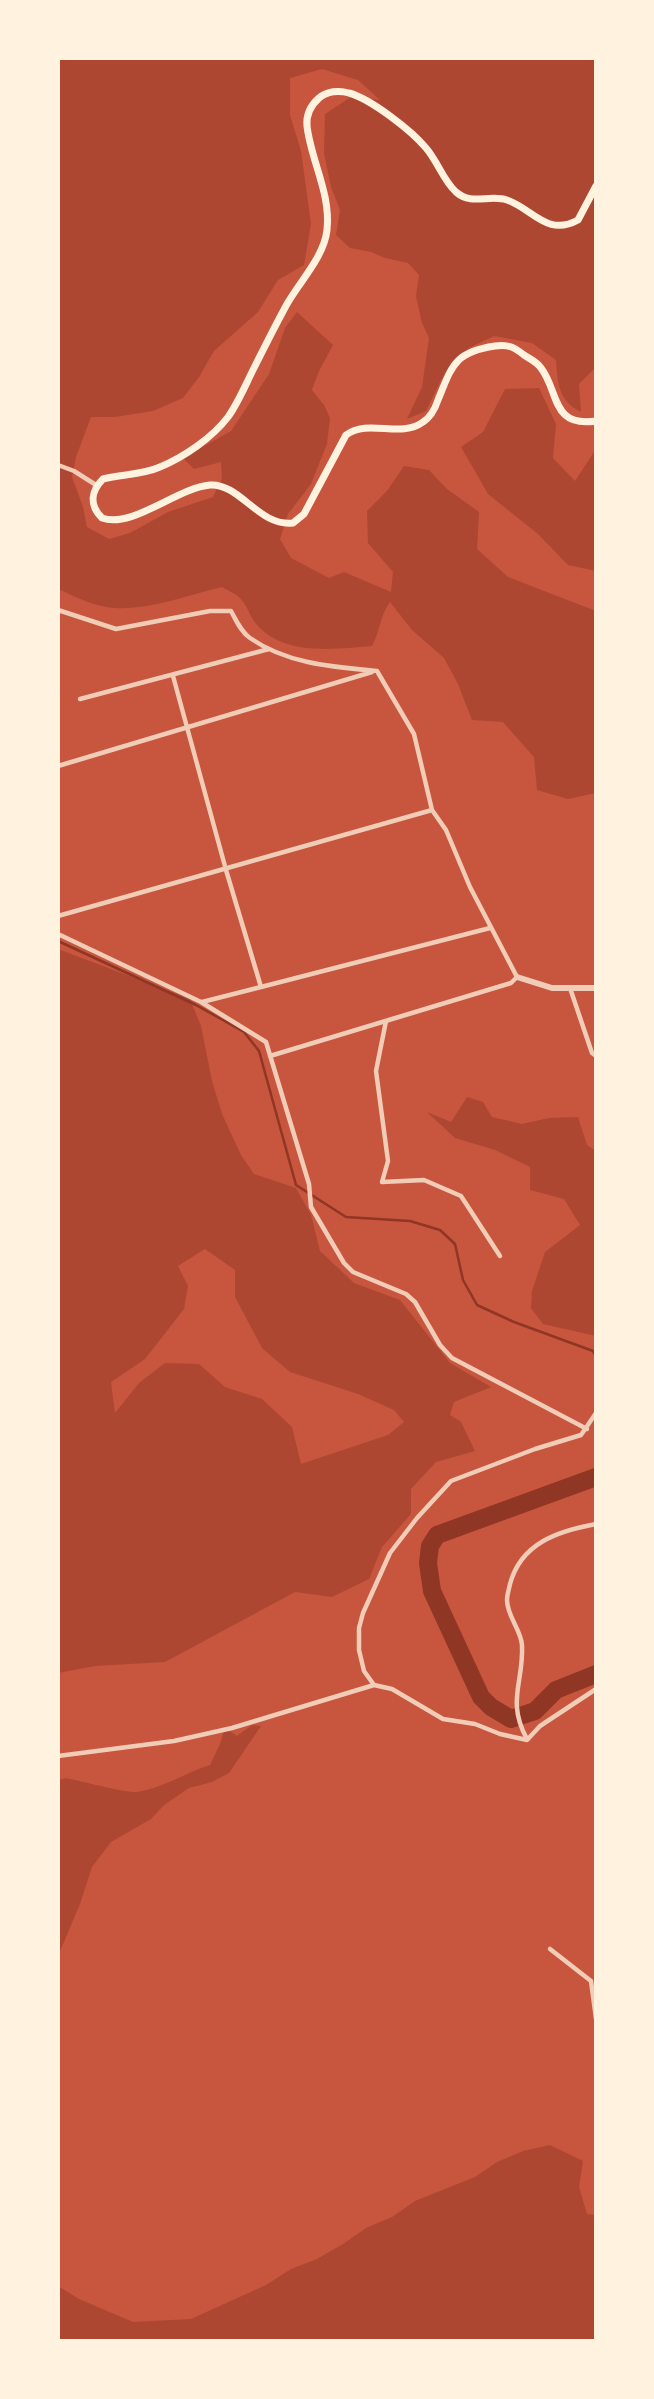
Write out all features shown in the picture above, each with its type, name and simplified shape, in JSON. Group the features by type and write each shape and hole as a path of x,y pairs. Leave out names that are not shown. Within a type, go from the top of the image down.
{"main road":[{"path":"594,422 582,422 565,415 551,394 540,365 515,347 502,345 475,349 460,357 450,370 435,410 424,422 405,430 358,428 346,435 304,514 293,523 274,522 228,490 214,485 182,493 126,519 108,520 96,512 92,503 96,485 103,479 152,470 174,459 214,432 235,405 297,287 323,245 327,232 322,181 307,127 312,106 328,92 351,93 393,120 425,146 448,184 464,197 474,201 508,201 550,225 561,226 578,220 596,186"}],"street":[{"path":"594,422 596,414"},
{"path":"58,465 75,471 96,485"},
{"path":"58,610 116,629 210,611 231,611 249,638 301,662 377,671"},
{"path":"80,699 270,648"},
{"path":"58,766 377,671"},
{"path":"377,671 414,734 432,810 446,830 490,928 517,977 552,988 596,988"},
{"path":"173,676 261,987"},
{"path":"58,916 432,810"},
{"path":"201,1002 490,928"},
{"path":"58,933 201,1002 266,1042 309,1184 311,1202 325,1234 344,1263 353,1272 406,1294 415,1302 440,1345 452,1358 587,1429"},
{"path":"270,1056 511,983 517,977"},
{"path":"570,988 592,1053 596,1056"},
{"path":"386,1021 376,1071 388,1161 382,1182 424,1180 461,1196 500,1256"},
{"path":"374,1685 364,1671 359,1650 359,1629 363,1613 390,1553 417,1518 451,1481 535,1449 581,1435 596,1413"},
{"path":"527,1740 515,1705 522,1643 511,1620 506,1599 514,1569 523,1555 539,1542 596,1524"},
{"path":"58,1755 174,1741 232,1728 374,1685 392,1689 443,1719 475,1724 500,1734 527,1740"},
{"path":"527,1740 540,1726 596,1689"},
{"path":"550,1949 591,1981 596,2018"}],"shaded area":[{"path":"58,58 596,58 596,367 579,384 581,412 573,408 561,391 556,360 532,343 494,336 469,348 441,380 426,411 407,419 422,387 429,338 422,323 416,296 419,275 408,263 350,248 336,235 340,210 331,187 324,153 325,114 351,97 380,100 358,80 322,69 290,78 290,115 301,151 311,224 304,265 278,280 258,312 214,351 183,398 153,411 115,417 91,417 76,457 72,477 87,527 109,539 130,533 168,512 213,497 222,479 221,462 194,469 183,458 231,431 269,374 285,328 297,312 333,345 312,390 330,418 327,444 311,484 288,514 280,539 291,558 329,578 344,572 391,592 393,572 368,543 367,511 387,491 404,466 429,470 447,489 479,512 477,549 508,577 596,611 596,793 568,799 537,790 534,757 503,722 472,720 444,658 412,630 390,602 372,646 327,649 296,646 269,636 255,623 240,598 222,587 128,608 100,606 58,589"},
{"path":"539,388 556,424 553,458 575,481 596,449 596,571 568,565 538,534 488,494 461,447 483,432 505,389"},
{"path":"58,949 190,999 201,1026 222,1114 241,1155 254,1174 296,1188 311,1215 320,1251 354,1283 400,1300 450,1363 491,1387 454,1402 450,1415 461,1422 475,1451 436,1462 411,1489 411,1514 382,1547 369,1579 332,1597 295,1592 165,1662 95,1666 58,1673","holes":["205,1249 235,1270 235,1297 262,1348 290,1372 358,1394 394,1410 404,1422 388,1435 301,1464 292,1427 262,1399 225,1387 199,1364 165,1363 139,1383 115,1413 111,1382 145,1359 184,1309 188,1286 178,1266"]},
{"path":"467,1097 483,1102 492,1117 522,1124 549,1118 578,1117 587,1145 596,1151 596,1336 543,1324 531,1308 532,1291 545,1252 580,1225 564,1199 530,1190 530,1167 495,1150 455,1138 427,1112 451,1122"},
{"path":"252,1725 261,1726 229,1773 212,1782 189,1788 164,1805 151,1819 111,1842 92,1867 58,1956 58,1780 66,1778 131,1792 147,1790 210,1765 225,1728 237,1736"},
{"path":"550,2145 583,2161 579,2187 587,2214 596,2215 596,2341 58,2341 58,2286 79,2299 133,2322 191,2319 266,2285 291,2269 317,2259 415,2201 475,2177 497,2162 523,2151"}],"waterway":[{"path":"58,941 196,1005 244,1032 259,1051 296,1185 346,1217 410,1221 440,1230 455,1244 463,1280 477,1305 514,1322 593,1351 596,1356"},
{"path":"596,1477 437,1535 430,1546 428,1563 432,1591 481,1697 491,1707 511,1719 535,1711 556,1690 596,1674"}]}
